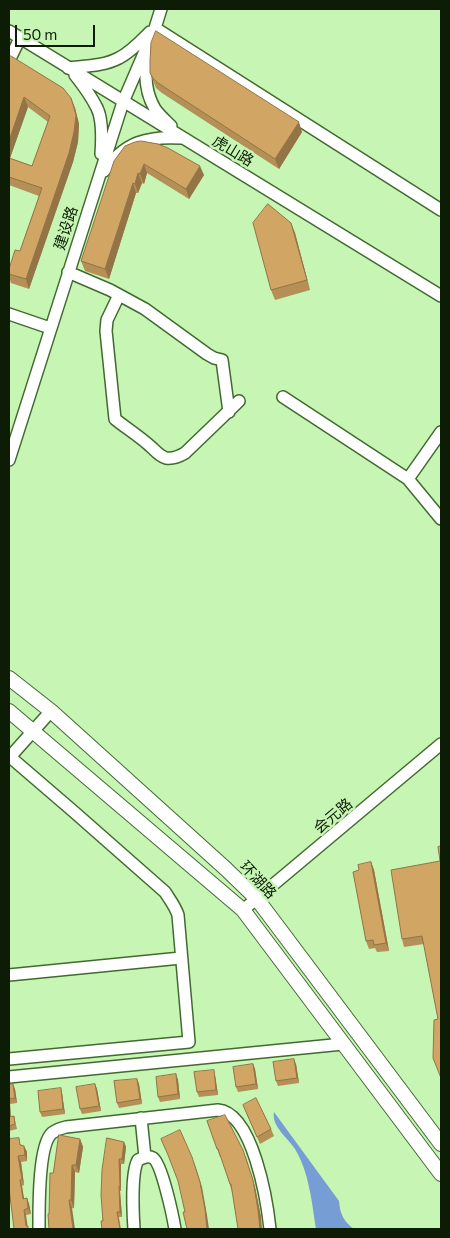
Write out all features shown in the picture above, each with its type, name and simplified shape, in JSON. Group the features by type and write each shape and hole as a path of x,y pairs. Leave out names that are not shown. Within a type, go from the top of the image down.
{"main road":[{"name":"环湖路","path":"9,678 51,712 257,899 441,1144"},
{"name":"环湖路","path":"9,711 244,910 441,1174"}],"street":[{"name":"建设路","path":"9,460 123,102 155,28 161,9"},
{"path":"68,68 107,63 121,58 155,28"},
{"path":"155,28 146,68 146,89 155,110 182,138"},
{"path":"155,28 441,210"},
{"name":"虎山路","path":"9,31 441,296"},
{"path":"9,61 20,38"},
{"path":"68,68 98,109 103,136 97,181"},
{"path":"97,181 113,159 131,146 147,139 164,137 182,138"},
{"path":"68,272 119,294 145,309 214,358 222,360 229,412"},
{"path":"119,294 108,320 106,331 115,419 160,455 172,458 185,453 239,401"},
{"path":"9,314 50,328"},
{"path":"283,397 408,480 441,519"},
{"path":"408,480 441,432"},
{"path":"9,1059 189,1042 178,915 175,907 165,892 9,757 51,712"},
{"name":"会元路","path":"244,910 441,744"},
{"path":"9,974 181,958"},
{"path":"9,1077 343,1044"},
{"path":"39,1229 40,1181 44,1152 47,1140 52,1133 66,1127 218,1110 226,1111 234,1116 252,1148 266,1200 270,1229"},
{"path":"141,1118 145,1157"},
{"path":"134,1229 135,1165 138,1160 145,1157 152,1158 156,1162 168,1196 175,1229"}],"water":[{"path":"274,1112 339,1201 343,1217 354,1229 316,1229 304,1168 295,1149 277,1127"}],"building":[{"path":"156,31 299,122 275,159 153,78 150,73 151,43"},
{"path":"11,56 63,88 71,98 76,115 69,153 26,279 9,274 9,269 15,250 20,251 42,188 9,177 9,158 32,166 50,116 24,97 9,141 9,57"},
{"path":"141,141 168,148 200,166 186,189 144,164 140,174 138,173 135,184 133,183 105,269 81,261 114,161 125,146"},
{"path":"268,204 291,223 307,280 271,290 253,223"},
{"path":"441,846 441,1078 433,1058 434,1020 438,1019 422,936 402,939 391,870 440,861 438,847"},
{"path":"371,862 386,943 374,945 373,940 366,941 353,872 359,870 358,865"},
{"path":"294,1059 297,1078 276,1081 273,1062"},
{"path":"253,1064 256,1084 236,1087 233,1067"},
{"path":"214,1070 216,1090 197,1092 194,1072"},
{"path":"176,1074 178,1094 158,1097 156,1077"},
{"path":"137,1079 140,1099 117,1103 114,1081"},
{"path":"13,1084 15,1098 9,1099 9,1085"},
{"path":"95,1084 99,1106 80,1109 76,1087"},
{"path":"61,1088 63,1109 40,1112 38,1091"},
{"path":"256,1098 271,1129 257,1137 243,1105"},
{"path":"225,1115 243,1150 253,1180 260,1229 238,1229 231,1184 207,1121"},
{"path":"14,1116 15,1124 9,1126 9,1117"},
{"path":"180,1130 192,1157 200,1182 207,1229 187,1229 178,1181 161,1139"},
{"path":"59,1135 80,1139 76,1165 72,1165 71,1200 69,1200 73,1229 49,1229 50,1173 53,1173"},
{"path":"19,1138 20,1145 24,1146 25,1155 18,1156 23,1199 27,1198 28,1208 24,1210 28,1229 14,1229 9,1188 9,1139"},
{"path":"107,1138 124,1142 122,1159 119,1159 120,1212 117,1212 120,1229 102,1229 102,1170"}]}
